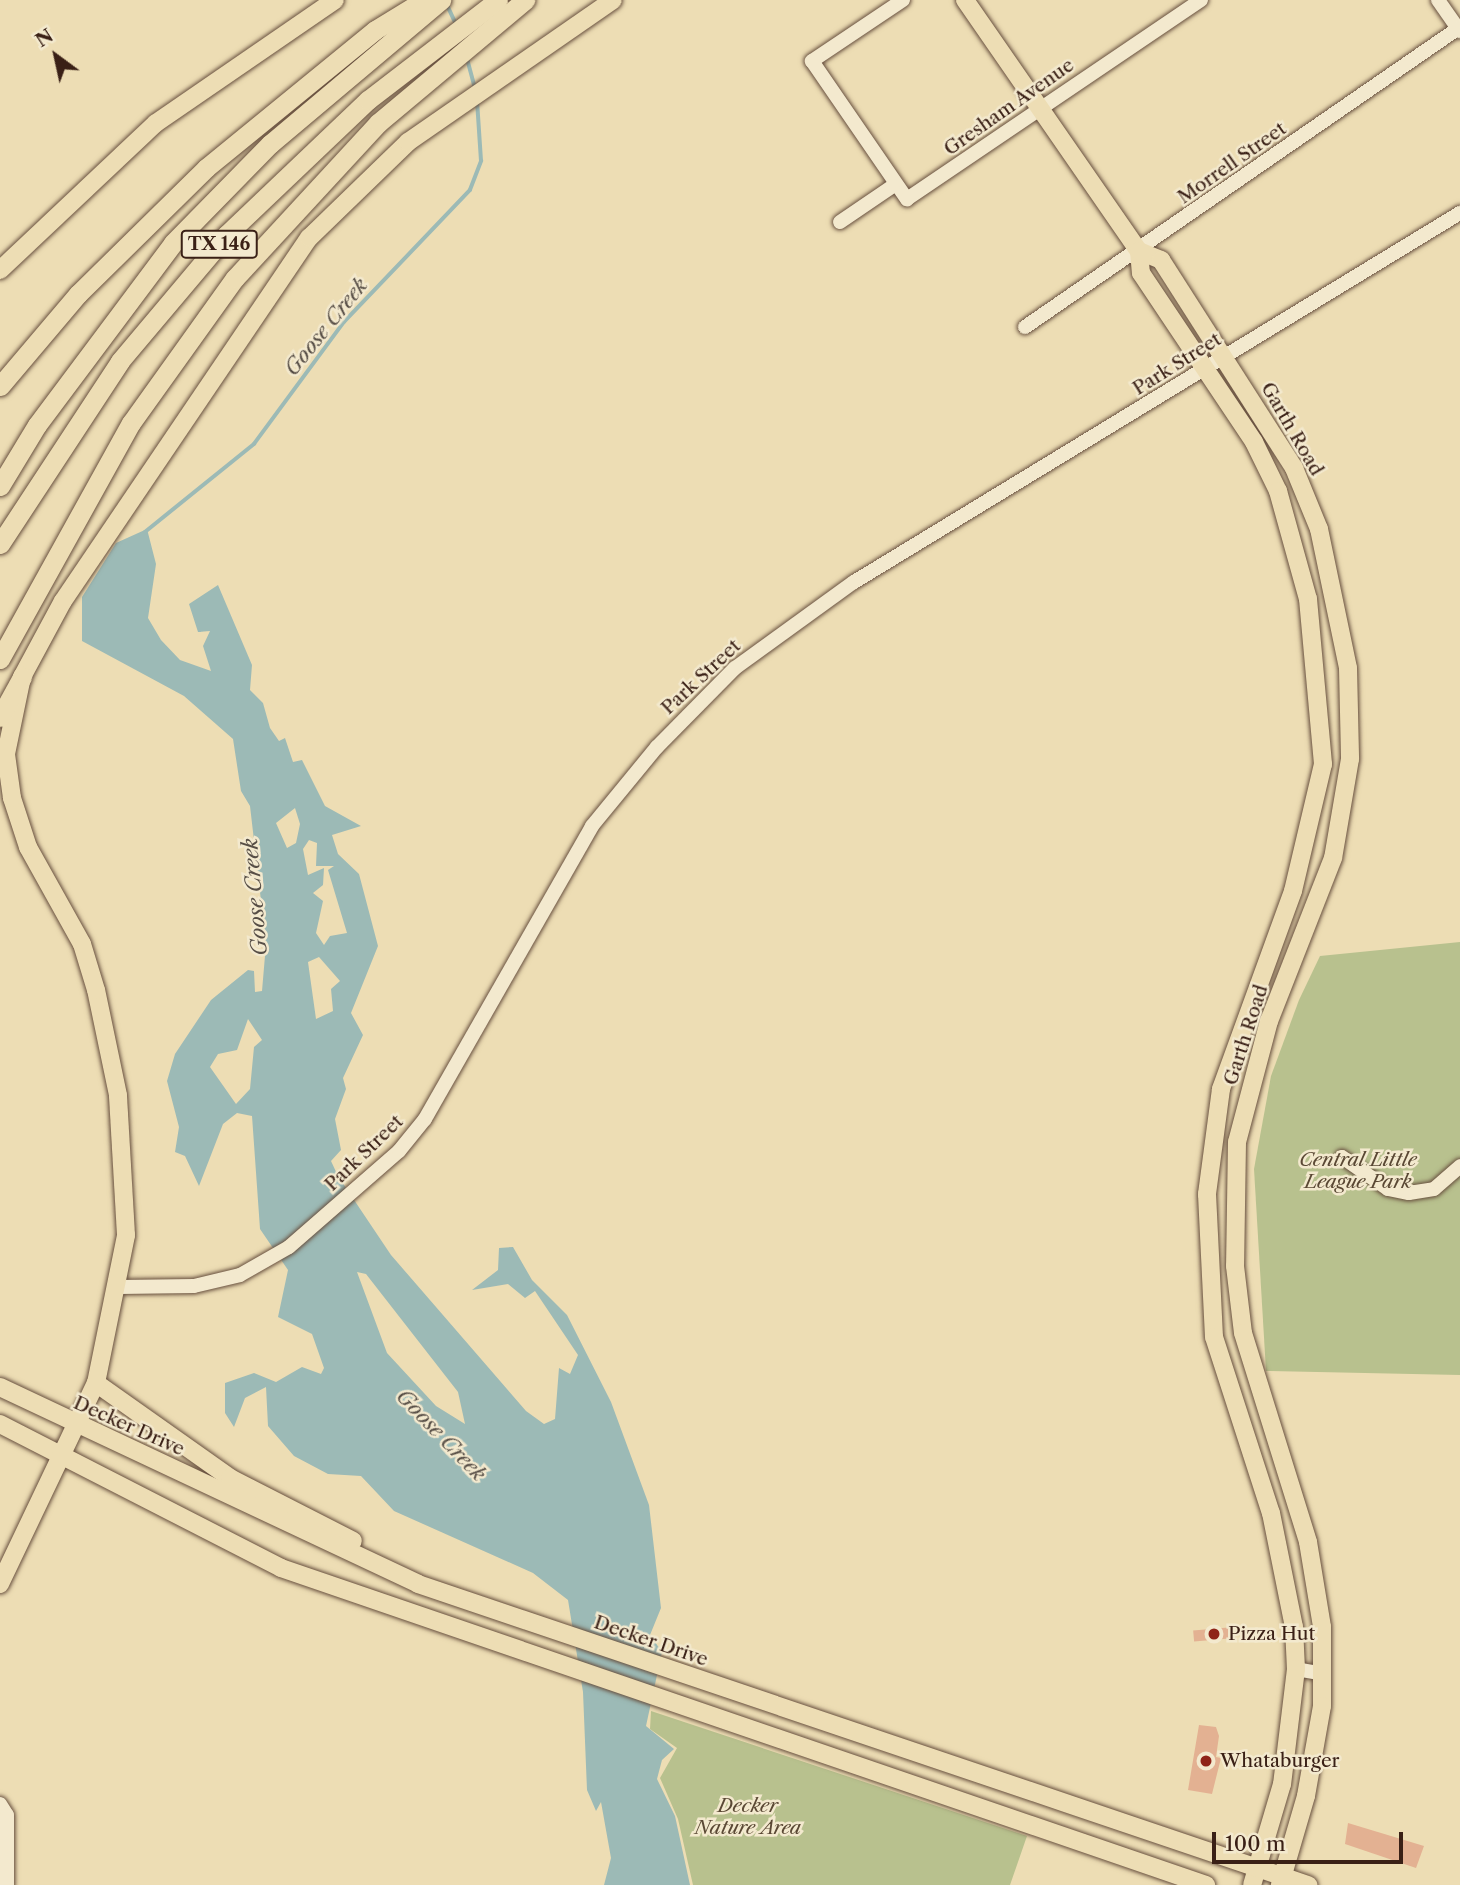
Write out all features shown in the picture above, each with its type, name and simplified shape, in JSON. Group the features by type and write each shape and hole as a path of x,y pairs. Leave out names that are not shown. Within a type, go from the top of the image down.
{"highway":[{"path":"0,386 78,294 206,167 375,30 425,0"},
{"name":"TX 146","path":"0,486 37,425 173,243 218,195 375,51 441,0"},
{"name":"TX 146","path":"0,544 120,360 226,235 368,100 498,0"},
{"path":"0,659 131,423 235,278 378,122 525,0"},
{"path":"0,717 22,677"}],"main road":[{"path":"0,270 156,123 335,0"},
{"path":"0,1584 96,1383 119,1287 126,1188 118,1095 82,944 28,847 12,798 6,754 22,677 34,653 168,442 309,238 408,142 613,0"},
{"name":"Garth Road","path":"965,0 1139,251 1141,273 1207,369 1278,491 1308,599 1323,764 1293,891 1221,1089 1206,1241 1214,1337 1280,1549 1296,1670 1282,1784 1255,1877"},
{"name":"Garth Road","path":"1139,251 1161,260 1294,468 1335,595 1348,668 1350,759 1333,858 1257,1058 1237,1142 1235,1243 1255,1382 1308,1542 1323,1674 1306,1796 1281,1881"},
{"path":"1308,599 1335,595"},
{"path":"1323,764 1350,759"},
{"path":"1235,1049 1257,1058"},
{"path":"1206,1241 1235,1243"},
{"path":"1230,1391 1255,1382"},
{"path":"96,1383 230,1478 348,1538 418,1584"},
{"name":"Decker Drive","path":"0,1387 74,1426 418,1584 675,1671 1255,1877 1308,1885"},
{"path":"0,1424 281,1568 1206,1885"},
{"path":"1280,1549 1308,1542"}],"street":[{"path":"840,222 893,187 812,61 903,0"},
{"name":"Gresham Avenue","path":"893,187 907,199 915,196 1201,0"},
{"path":"1438,0 1460,29"},
{"name":"Morrell Street","path":"1025,327 1460,29"},
{"name":"Park Street","path":"119,1287 194,1286 258,1266 374,1177 425,1119 592,826 710,692 780,632 854,582 1460,214"},
{"path":"1342,1157 1388,1189 1409,1193 1434,1188 1460,1166"},
{"path":"1296,1670 1323,1674"},
{"path":"0,1804 6,1815 7,1885"}],"green space":[{"name":"Central Little League Park","path":"1460,942 1460,1375 1266,1371 1254,1169 1271,1076 1299,1000 1320,956"},
{"name":"Decker Nature Area","path":"651,1711 1027,1836 1010,1885 693,1885 678,1819 660,1778 677,1748 650,1729"}],"water":[{"path":"147,529 156,564 148,618 161,640 180,660 211,671 203,646 210,631 198,632 189,604 218,585 252,665 250,690 263,703 270,728 279,741 285,738 293,762 302,760 325,806 361,826 332,835 338,854 359,874 378,946 351,1013 363,1035 343,1078 346,1089 335,1119 341,1150 331,1161 338,1176 391,1255 526,1411 544,1424 555,1419 559,1368 570,1374 578,1355 535,1291 525,1298 508,1284 472,1290 498,1270 499,1248 513,1247 532,1280 567,1315 611,1402 649,1505 661,1608 650,1635 662,1652 646,1726 674,1749 662,1760 657,1779 675,1816 690,1885 604,1885 611,1858 601,1802 596,1811 587,1790 583,1692 568,1600 533,1573 394,1511 361,1476 328,1474 294,1456 268,1426 266,1387 245,1398 234,1427 225,1413 225,1383 254,1373 276,1382 302,1367 321,1374 324,1368 312,1334 278,1317 288,1270 260,1229 252,1116 237,1113 223,1124 199,1186 185,1156 175,1152 179,1127 167,1081 175,1054 211,1000 248,970 254,971 255,992 262,991 266,944 250,806 241,791 233,739 184,696 82,641 82,597 116,543","holes":["295,808 300,824 296,843 287,848 276,823","309,840 317,843 316,866 334,866 328,870 347,933 330,936 324,945 316,933 323,901 313,893 323,885 324,868 308,875 303,849","319,957 340,981 331,989 333,1011 316,1019 308,962","248,1019 262,1040 254,1047 250,1089 236,1104 210,1067 218,1054 237,1050","357,1272 366,1274 458,1392 465,1424 436,1406 387,1353"]}],"building":[{"name":"Pizza Hut","path":"1234,1627 1235,1638 1194,1642 1193,1631"},
{"name":"Whataburger","path":"1199,1725 1216,1727 1219,1736 1216,1757 1221,1758 1212,1794 1188,1790"},
{"path":"1348,1823 1424,1846 1416,1868 1345,1844"}],"waterway":[{"name":"Goose Creek","path":"446,2 456,23"},
{"name":"Goose Creek","path":"467,57 475,87"},
{"name":"Goose Creek","path":"145,532 254,444 344,322 470,190 481,161 477,101"}],"place":[{"name":"Pizza Hut","path":"1214,1634"},
{"name":"Whataburger","path":"1206,1761"}]}
